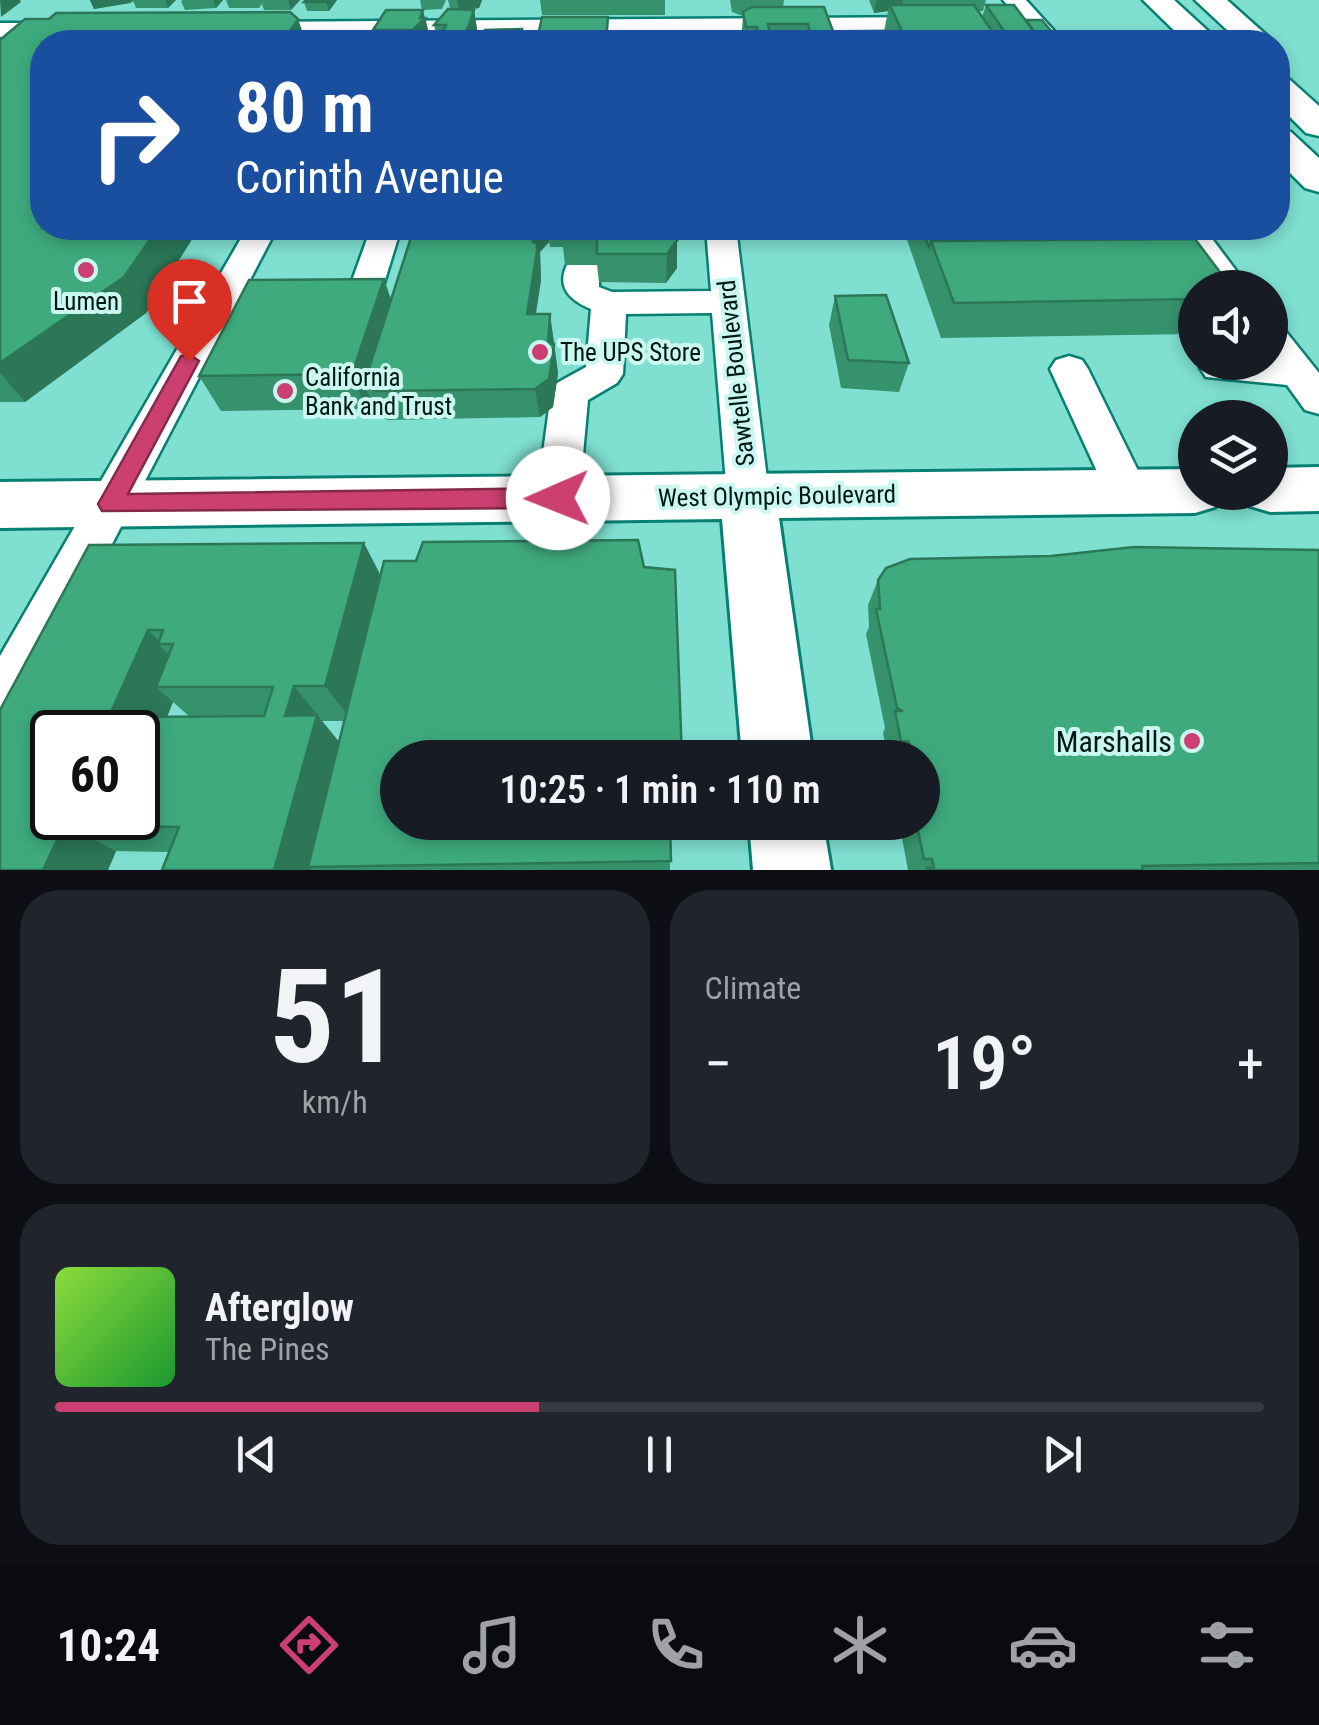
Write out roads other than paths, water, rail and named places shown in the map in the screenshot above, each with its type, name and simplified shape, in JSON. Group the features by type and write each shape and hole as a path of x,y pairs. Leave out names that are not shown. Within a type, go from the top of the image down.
{"highway":[{"path":"1135,0 1166,30"},
{"path":"1157,0 1191,30"},
{"path":"1181,0 1215,30"},
{"path":"1209,0 1244,30"},
{"path":"1299,81 1319,125"},
{"path":"1290,121 1319,148"},
{"path":"1290,152 1319,180"}],"main road":[{"path":"1288,490 1319,489"},
{"name":"West Olympic Boulevard","path":"0,505 1178,491"},
{"name":"Sawtelle Boulevard","path":"748,496 776,740"},
{"path":"788,840 792,870"}],"street":[{"path":"698,0 701,30"},
{"path":"1014,0 1020,23 1033,30"},
{"path":"32,30 56,9"},
{"path":"889,30 954,24"},
{"path":"218,29 491,30"},
{"path":"0,30 99,30"},
{"path":"0,56 30,32"},
{"path":"0,706 110,504 235,305 258,240"},
{"path":"299,304 360,303 382,240"},
{"name":"Sawtelle Boulevard","path":"722,240 748,496"},
{"path":"1197,240 1220,270"},
{"path":"583,265 582,293 608,303 728,302"},
{"path":"558,498 570,393 604,374 608,303"},
{"path":"1288,360 1308,386"},
{"path":"1069,369 1127,491"},
{"path":"1279,380 1308,386"}],"place":[{"name":"Lumen","path":"86,270"},
{"name":"The UPS Store","path":"540,352"},
{"name":"California Bank and Trust","path":"285,391"},
{"name":"Marshalls","path":"1192,741"}]}
